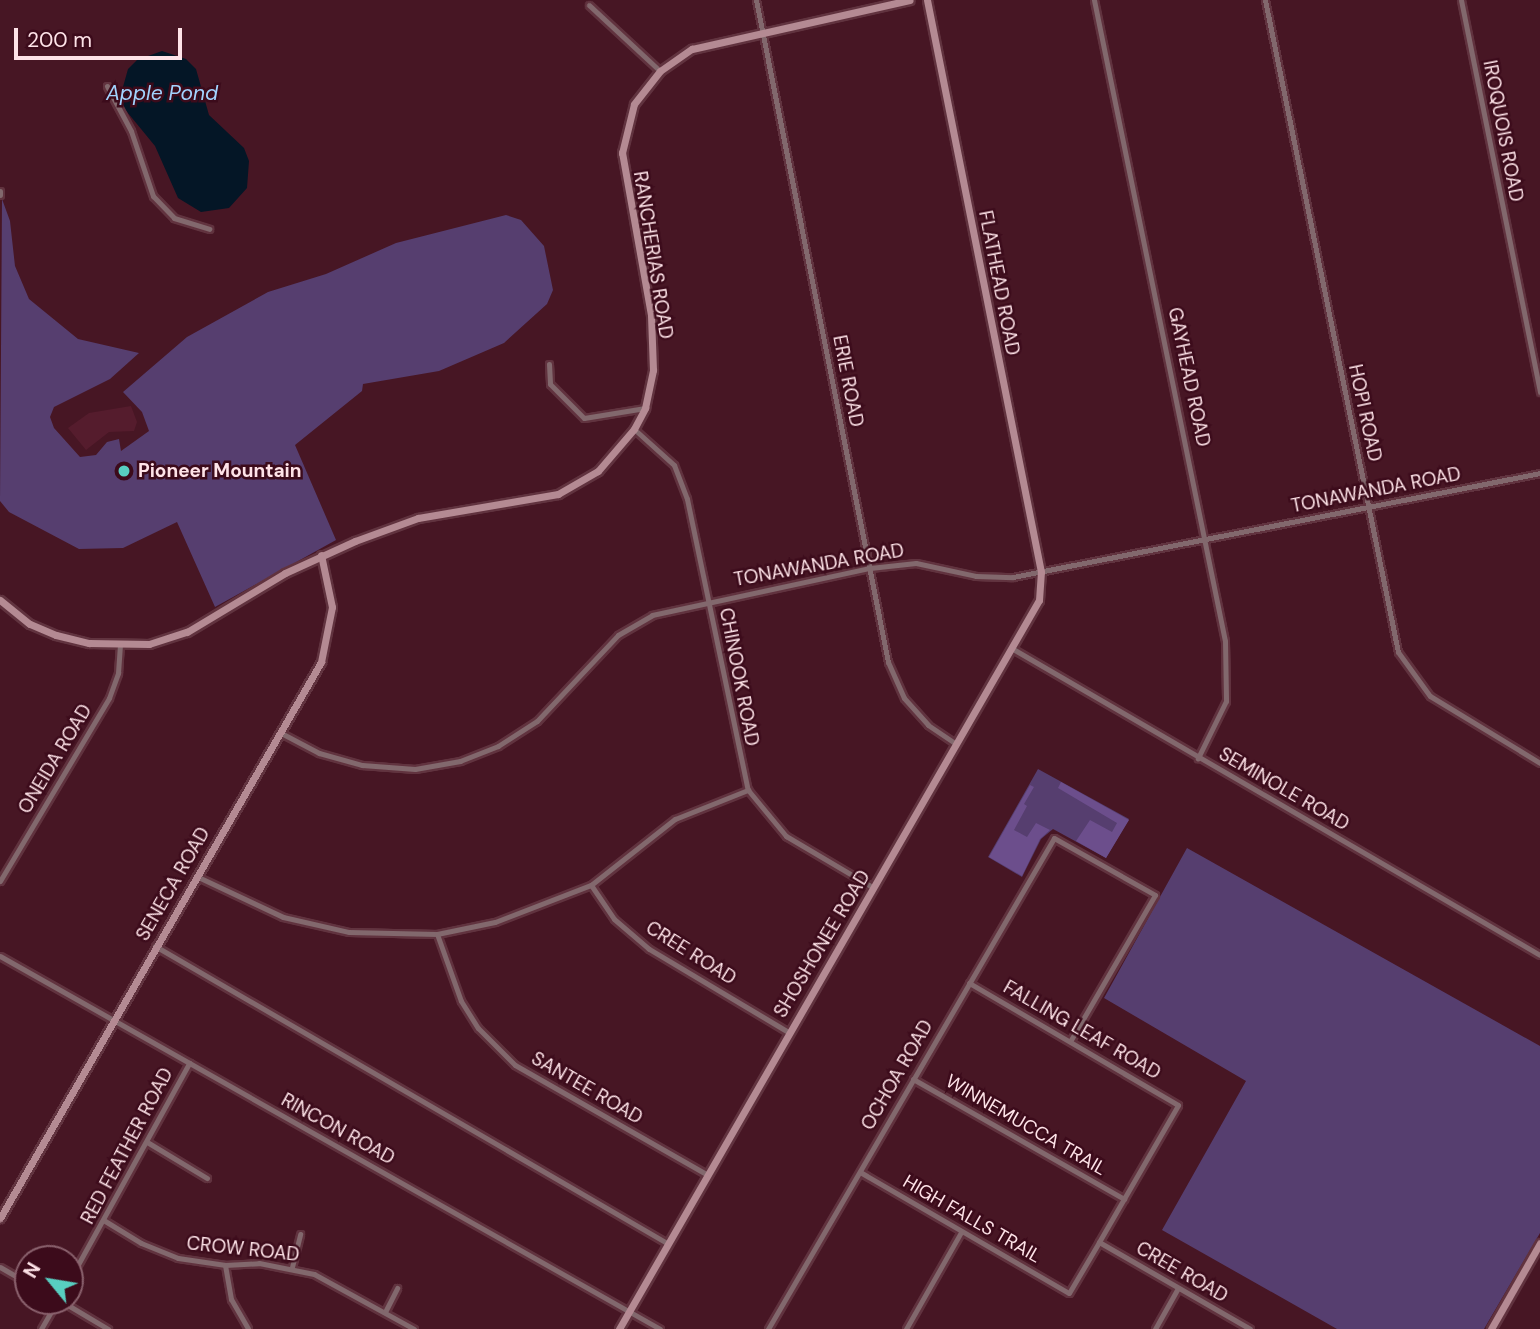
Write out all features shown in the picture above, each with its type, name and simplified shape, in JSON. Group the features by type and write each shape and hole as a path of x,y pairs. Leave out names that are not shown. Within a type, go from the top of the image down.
{"street":[{"name":"ERIE ROAD","path":"756,0 888,662 904,698 928,725 956,744"},
{"name":"RANCHERIAS ROAD","path":"0,600 30,624 56,635 120,646 187,632 321,555 418,518 558,494 598,471 634,429 645,408 653,369 651,315 622,153 635,104 660,71 692,49 761,31 910,0"},
{"name":"FLATHEAD ROAD","path":"927,0 1041,572"},
{"name":"GAYHEAD ROAD","path":"1094,0 1207,540 1224,641 1226,701 1198,758"},
{"name":"HOPI ROAD","path":"1265,0 1398,652 1430,696 1540,763"},
{"name":"IROQUOIS ROAD","path":"1461,0 1540,392"},
{"path":"589,5 660,71"},
{"path":"107,86 138,146 153,196 174,218 209,229"},
{"path":"549,364 550,384 584,418 645,408"},
{"name":"CHINOOK ROAD","path":"634,429 674,465 687,499 748,790 786,836 874,888"},
{"name":"TONAWANDA ROAD","path":"281,733 318,753 362,765 415,769 460,761 498,747 537,721 618,635 652,615 870,568 916,563 976,576 1041,572 1540,473"},
{"name":"SENECA ROAD","path":"0,1218 155,946 281,733 329,639 332,607 321,555"},
{"name":"SHOSHONEE ROAD","path":"619,1329 788,1032 1013,649 1039,600 1041,572"},
{"name":"ONEIDA ROAD","path":"0,881 109,698 118,673 120,646"},
{"name":"SEMINOLE ROAD","path":"1013,649 1540,955"},
{"path":"196,876 283,917 349,932 437,934 495,922 591,885 675,819 748,790"},
{"name":"OCHOA ROAD","path":"768,1329 1054,838 1155,895 1071,1040"},
{"name":"CREE ROAD","path":"591,885 614,919 649,949 788,1032"},
{"name":"SANTEE ROAD","path":"437,934 461,1001 478,1028 515,1065 706,1174"},
{"path":"155,946 667,1243"},
{"name":"RINCON ROAD","path":"0,956 660,1329"},
{"name":"FALLING LEAF ROAD","path":"969,983 1071,1040 1178,1105 1124,1199"},
{"name":"RED FEATHER ROAD","path":"84,1256 189,1063"},
{"name":"WINNEMUCCA TRAIL","path":"913,1079 1124,1199"},
{"path":"147,1142 207,1178"},
{"name":"HIGH FALLS TRAIL","path":"860,1172 961,1233 1069,1293 1099,1242"},
{"path":"1099,1242 1124,1199"},
{"name":"CROW ROAD","path":"105,1221 141,1243 178,1258 225,1265 292,1267 414,1329"},
{"path":"906,1329 961,1233"},
{"path":"292,1267 300,1234"},
{"name":"CREE ROAD","path":"1099,1242 1250,1329"},
{"path":"1491,1329 1540,1244"},
{"path":"225,1265 231,1299 248,1329"},
{"path":"385,1312 397,1288"},
{"path":"1155,1329 1178,1288"},
{"path":"84,1315 108,1329"}],"shaded area":[{"path":"2,199 10,221 15,266 29,299 78,339 139,353 110,379 54,407 50,417 54,428 80,457 96,455 107,442 119,439 121,451 149,431 142,412 123,392 187,337 268,292 326,274 396,243 506,215 521,220 544,246 553,290 547,304 504,343 439,371 363,384 362,391 295,445 336,540 215,607 177,522 123,548 79,549 9,512 0,501"},
{"path":"131,406 137,422 134,431 109,432 86,450 68,428 89,413"},
{"path":"1038,769 1129,819 1106,858 1053,829 1041,839 1022,877 988,857"},
{"path":"1061,782 1129,820 1106,858 1076,841 1090,820 1112,832 1117,823 1058,788"},
{"path":"1030,785 1034,787 1014,830 1027,837 1036,823 1050,830 1040,839 1022,876 989,857"},
{"path":"1187,848 1540,1046 1540,1233 1484,1329 1337,1329 1162,1230 1246,1081 1104,998"}],"water":[{"name":"Apple Pond","path":"162,51 186,59 196,69 209,115 244,148 249,161 247,188 229,208 201,212 178,198 155,146 123,107 121,94 128,69 137,60"}],"place":[{"name":"Pioneer Mountain","path":"124,471"}]}
